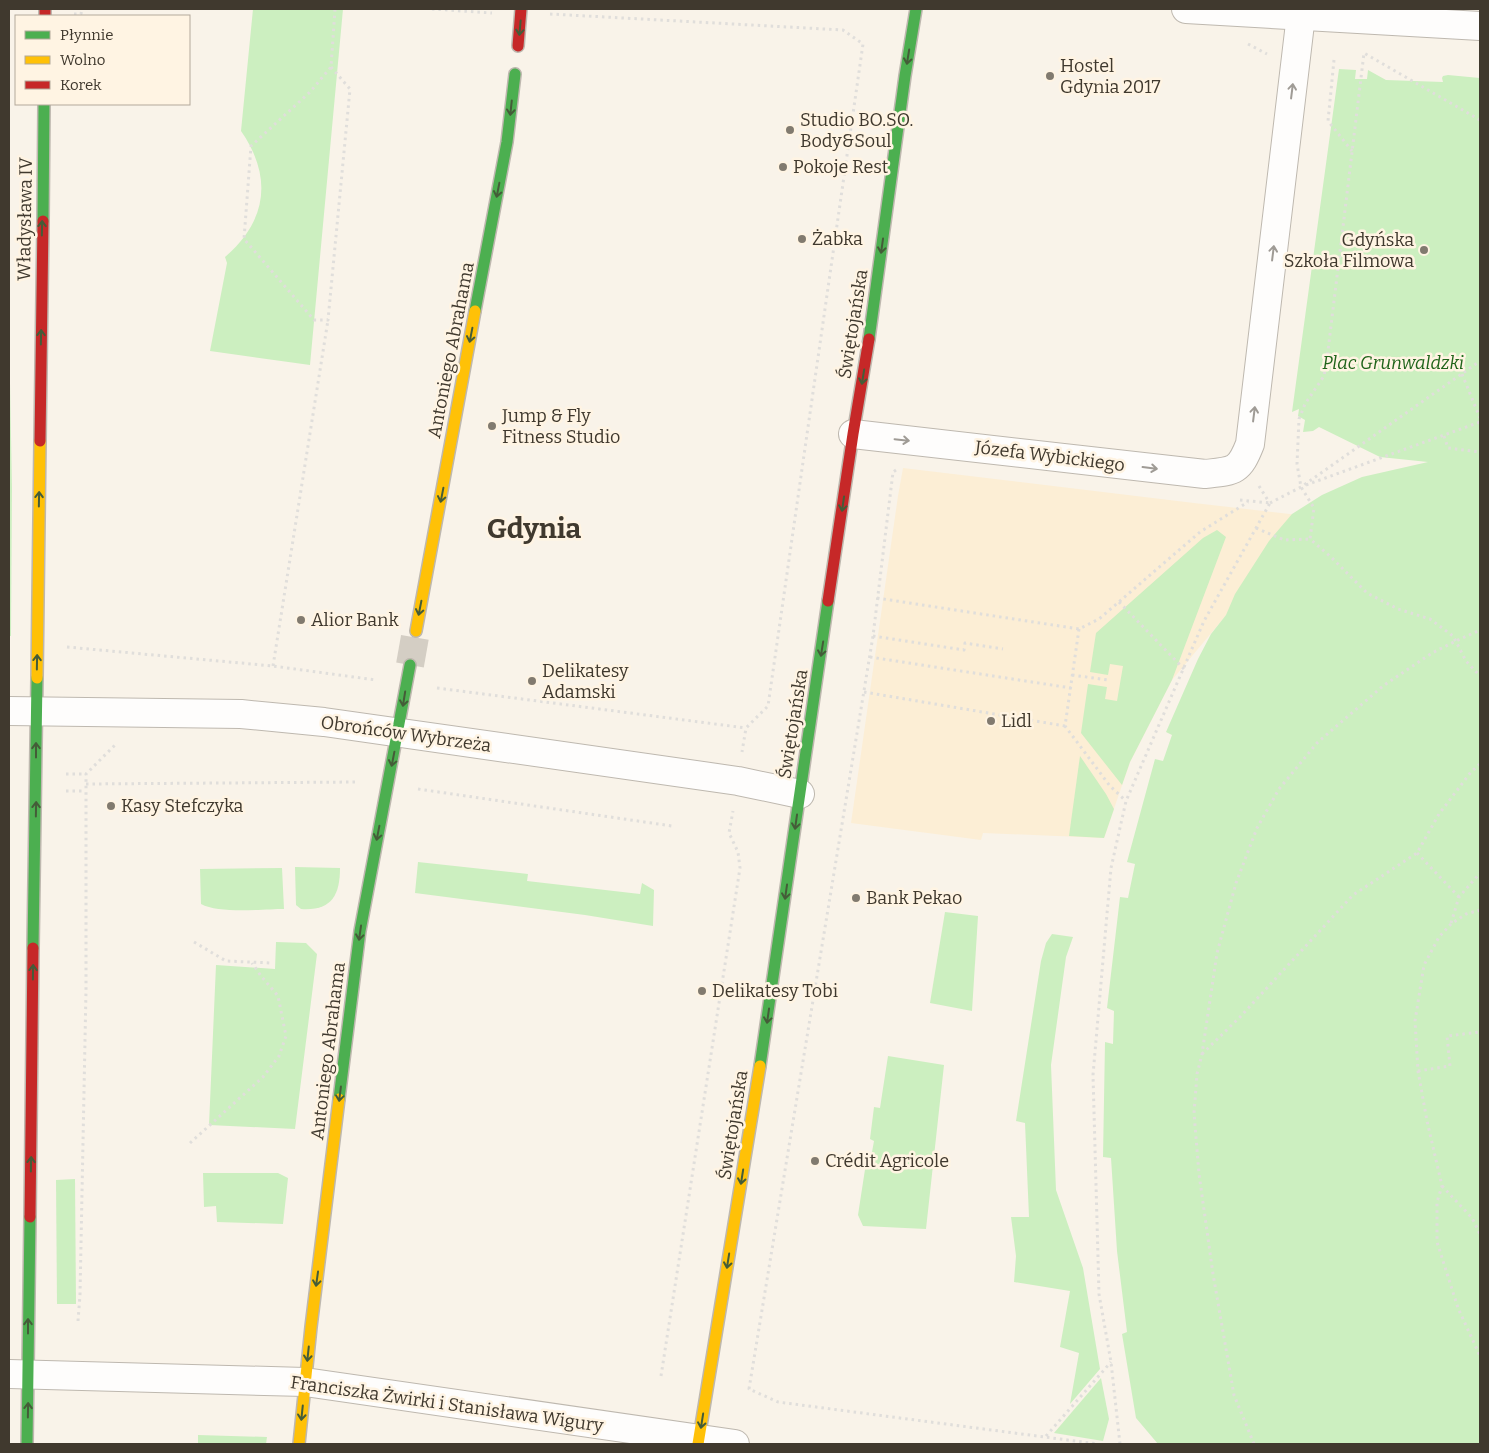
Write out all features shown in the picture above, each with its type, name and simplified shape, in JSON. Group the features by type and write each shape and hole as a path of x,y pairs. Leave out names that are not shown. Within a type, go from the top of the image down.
{"street":[{"name":"Świętojańska","path":"698,1442 758,1079 853,434 871,328 904,76 916,9"},
{"path":"1186,9 1480,26"},
{"path":"518,46 521,11"},
{"name":"Józefa Wybickiego","path":"853,434 1205,474 1231,471 1243,462 1250,444 1301,15"},
{"name":"Antoniego Abrahama","path":"416,631 508,142 515,74"},
{"name":"Władysława IV","path":"27,1444 18,1375 36,710 44,105"},
{"name":"Antoniego Abrahama","path":"299,1444 311,1327 360,931 410,665"},
{"name":"Obrońców Wybrzeża","path":"9,711 241,714 324,722 738,781 800,794"},
{"name":"Franciszka Żwirki i Stanisława Wigury","path":"18,1375 305,1382 698,1442 735,1444"}],"path":[{"path":"81,14 82,9"},
{"path":"328,320 314,320 244,239 251,146 310,92 331,67 335,9"},
{"path":"432,9 521,11 843,30 863,44 768,706 746,728 742,753"},
{"path":"1310,539 1314,508 1301,487 1297,464 1298,419 1305,404 1324,376 1364,54 1480,120"},
{"path":"1334,60 1328,121 1352,152"},
{"path":"273,666 328,320 350,89 331,67"},
{"path":"1301,487 1480,361"},
{"path":"1462,374 1480,418"},
{"path":"1120,1444 1112,1362 1099,1294 1093,1075 1111,868 1126,801 1204,621 1270,503 1301,487 1480,422"},
{"path":"1444,436 1448,448 1480,452"},
{"path":"902,467 893,472 870,657 749,1389 778,1402 1098,1444"},
{"path":"877,598 1079,629 1099,619 1200,532 1249,501"},
{"path":"1256,528 1284,540 1310,539 1367,593 1398,609 1430,619 1453,636 1466,661 1480,676"},
{"path":"1119,602 1184,669"},
{"path":"1065,726 1079,629"},
{"path":"1254,1444 1234,1395 1213,1274 1199,1174 1194,1113 1198,1074 1217,953 1236,883 1257,828 1279,790 1317,743 1376,692 1432,653 1480,630"},
{"path":"873,636 964,650 966,643 1003,648"},
{"path":"74,647 273,666 746,728"},
{"path":"870,657 1071,688"},
{"path":"1072,676 1108,680"},
{"path":"864,692 1065,726 1110,786 1126,801"},
{"path":"1202,1054 1240,1017 1353,895 1417,853 1439,814 1471,772 1480,764"},
{"path":"63,774 86,774 86,999 78,1321"},
{"path":"86,784 365,782"},
{"path":"409,788 672,826"},
{"path":"661,1376 740,868 738,852 729,833 734,807"},
{"path":"1417,853 1459,897"},
{"path":"1450,924 1459,897 1480,873"},
{"path":"1480,910 1466,914 1450,924 1439,937 1424,965 1415,1021 1418,1071 1442,1186 1472,1218 1480,1234"},
{"path":"194,942 226,961 272,963"},
{"path":"190,1143 263,1077 279,1056 286,1036 278,996 252,963"},
{"path":"1418,1071 1450,1066 1447,1036 1480,1032"},
{"path":"1442,1186 1437,1202 1437,1242 1458,1308 1480,1356"},
{"path":"1046,1437 1112,1362"}],"shaded area":[{"path":"903,468 1334,519 1228,613 1172,680 1130,762 1104,838 983,833 981,840 851,823"}],"green space":[{"path":"253,9 343,9 310,365 210,351 227,263 225,257 250,229 261,198 258,165 241,131"},
{"name":"Plac Grunwaldzki","path":"1339,69 1356,70 1355,79 1367,79 1368,70 1386,80 1443,82 1443,76 1448,75 1480,78 1480,1444 1158,1444 1136,1418 1122,1334 1127,1332 1117,1251 1111,1158 1103,1157 1105,1042 1113,1044 1114,1011 1107,1008 1120,897 1128,898 1135,864 1127,862 1155,759 1163,761 1172,735 1166,732 1211,634 1226,615 1235,594 1269,541 1292,514 1322,495 1362,477 1428,462 1380,457 1319,427 1313,431 1303,432 1305,420 1298,416 1299,409 1292,412"},
{"path":"9,330 12,488 11,636 9,636"},
{"path":"1217,530 1226,537 1172,680 1130,762 1122,785 1081,733 1088,684 1107,687 1105,699 1117,701 1123,666 1110,664 1108,675 1090,672 1096,633 1203,538"},
{"path":"1080,756 1114,809 1104,838 1069,836"},
{"path":"418,862 528,874 527,881 640,894 642,883 654,890 653,926 585,915 415,893"},
{"path":"295,867 340,868 340,878 336,894 332,900 320,907 311,909 301,909 296,905"},
{"path":"282,868 284,909 230,910 201,904 200,869"},
{"path":"945,912 978,916 972,1011 930,1003"},
{"path":"1052,934 1073,937 1066,957 1051,1065 1056,1190 1083,1268 1100,1369 1070,1404 1079,1353 1060,1347 1070,1291 1014,1282 1016,1256 1011,1217 1029,1217 1025,1123 1016,1121 1041,961 1046,943"},
{"path":"276,942 306,943 317,954 295,1129 209,1125 216,965 275,969"},
{"path":"888,1056 944,1065 926,1229 863,1226 858,1215 866,1163 870,1163 874,1141 870,1139 874,1107 880,1108"},
{"path":"203,1173 278,1173 288,1178 283,1224 217,1222 216,1206 204,1207"},
{"path":"75,1179 76,1304 57,1304 56,1180"},
{"path":"1101,1378 1109,1419 1103,1441 1054,1433"},
{"path":"198,1435 267,1437 266,1444 198,1444"}],"tunnel":[{"path":"410,665 416,631"}],"traffic: fast":[{"path":"869,339 916,9"},
{"path":"475,311 507,142 515,74"},
{"path":"43,221 44,105"},
{"path":"760,1066 828,601"},
{"path":"339,1099 360,931 410,665"},
{"path":"33,948 37,678"},
{"path":"27,1444 30,1217"}],"traffic: slow":[{"path":"416,631 475,311"},
{"path":"37,678 40,441"},
{"path":"698,1444 760,1066"},
{"path":"299,1444 311,1327 339,1099"}],"traffic: jam":[{"path":"45,9 45,15"},
{"path":"518,46 521,9"},
{"path":"40,441 43,221"},
{"path":"828,601 869,339"},
{"path":"30,1217 33,948"}],"place":[{"name":"Hostel Gdynia 2017","path":"1050,76"},
{"name":"Studio BO.SO. Body&Soul","path":"790,130"},
{"name":"Pokoje Rest","path":"783,167"},
{"name":"Żabka","path":"802,239"},
{"name":"Gdyńska Szkoła Filmowa","path":"1424,250"},
{"name":"Jump & Fly Fitness Studio","path":"492,426"},
{"name":"Alior Bank","path":"301,620"},
{"name":"Delikatesy Adamski","path":"532,681"},
{"name":"Lidl","path":"991,721"},
{"name":"Kasy Stefczyka","path":"111,806"},
{"name":"Bank Pekao","path":"856,898"},
{"name":"Delikatesy Tobi","path":"702,991"},
{"name":"Crédit Agricole","path":"815,1161"}],"district":[{"name":"Gdynia","path":"534,528"}]}
